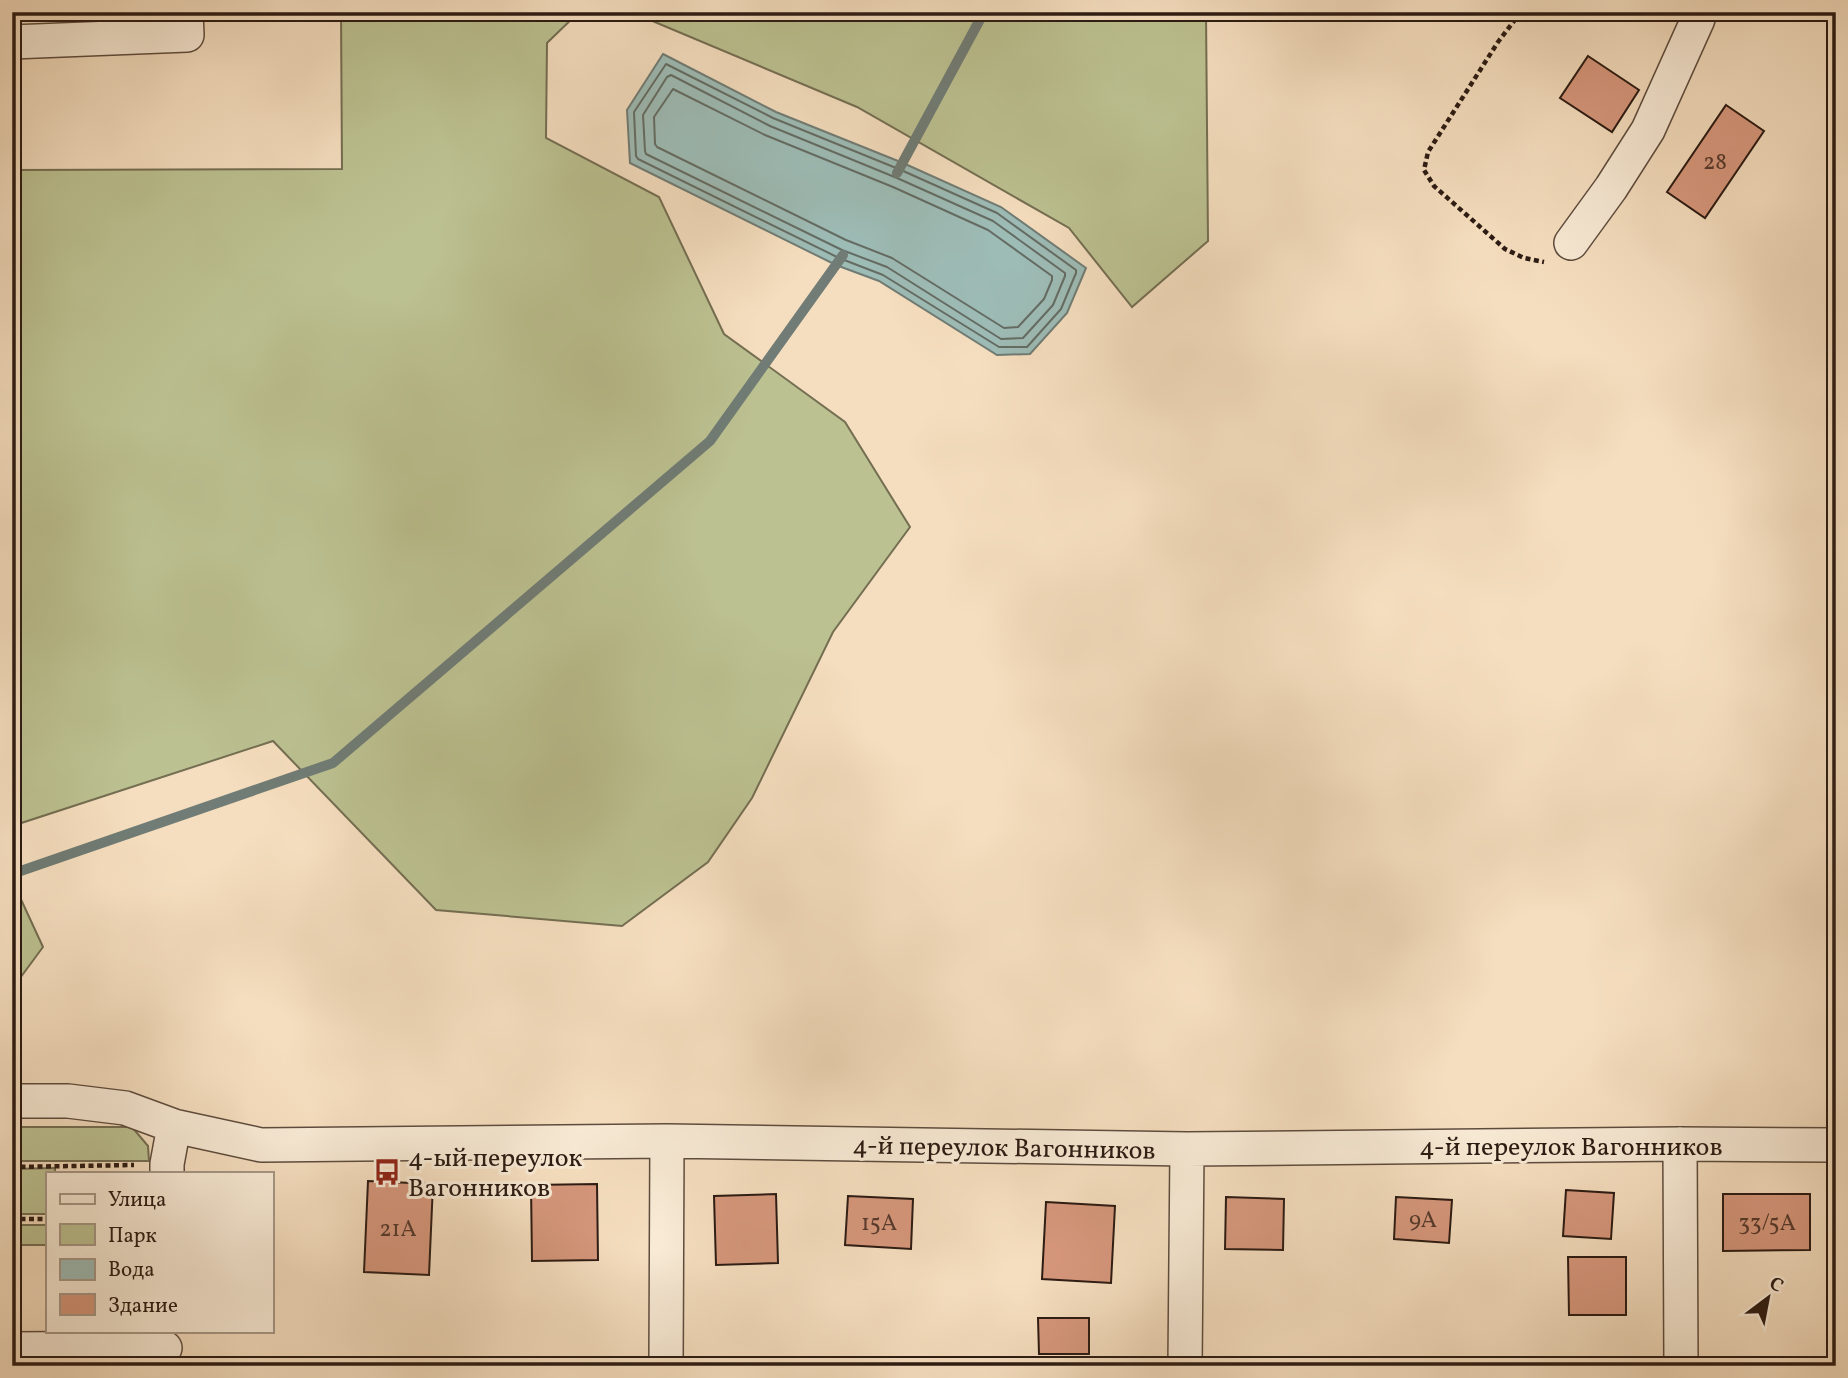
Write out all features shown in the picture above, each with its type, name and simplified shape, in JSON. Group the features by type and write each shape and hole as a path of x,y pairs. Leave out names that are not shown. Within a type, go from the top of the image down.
{"street":[{"path":"12,42 187,35 186,12"},
{"path":"1571,243 1648,131 1698,19 1698,12"},
{"name":"4-й переулок Вагонников","path":"12,1101 68,1101 125,1108 174,1126 261,1145 667,1142 1187,1149 1836,1145"},
{"path":"167,1168 174,1126"},
{"path":"666,1366 667,1142"},
{"path":"1680,1144 1681,1366"},
{"path":"1185,1366 1187,1149"},
{"path":"12,1349 165,1348"}],"path":[{"path":"1521,12 1498,42 1428,152 1424,170 1434,186 1505,249 1543,263 1571,243"},
{"path":"65,1166 65,1172"},
{"path":"12,1167 167,1168"},
{"path":"12,1219 46,1219"}],"green space":[{"path":"341,12 579,12 547,43 546,138 659,197 724,334 845,422 910,527 833,632 752,798 708,862 622,926 436,910 273,741 12,826 12,170 342,169"},
{"path":"631,12 1206,12 1208,241 1132,307 1069,228 857,107"},
{"path":"12,880 43,947 12,989"},
{"path":"12,1127 132,1127 148,1146 149,1161 12,1161"},
{"path":"55,1168 55,1172 46,1172 46,1214 12,1214 12,1169"},
{"path":"12,1225 46,1225 46,1245 12,1245"}],"water":[{"path":"663,54 776,112 903,163 1001,207 1086,268 1067,313 1030,354 997,355 879,281 836,265 630,163 627,110"}],"building":[{"path":"1588,56 1639,90 1612,132 1560,98"},
{"path":"1726,105 1764,131 1705,218 1667,192"},
{"path":"368,1181 433,1184 429,1275 364,1272"},
{"path":"597,1184 598,1260 532,1261 531,1185"},
{"path":"1566,1190 1614,1193 1611,1239 1563,1236"},
{"path":"776,1194 778,1263 716,1265 714,1196"},
{"path":"1723,1194 1810,1194 1810,1250 1723,1251"},
{"path":"848,1196 913,1199 911,1249 845,1245"},
{"path":"1226,1197 1284,1199 1283,1250 1225,1249"},
{"path":"1396,1197 1452,1200 1449,1243 1394,1239"},
{"path":"1046,1202 1115,1206 1111,1283 1042,1279"},
{"path":"1568,1257 1626,1257 1626,1315 1569,1315"},
{"path":"1038,1318 1089,1318 1089,1354 1039,1354"}],"waterway":[{"path":"897,173 984,12"},
{"path":"12,874 333,763 710,441 843,255"}],"place":[{"name":"4-ый переулок Вагонников","path":"387,1172"}]}
